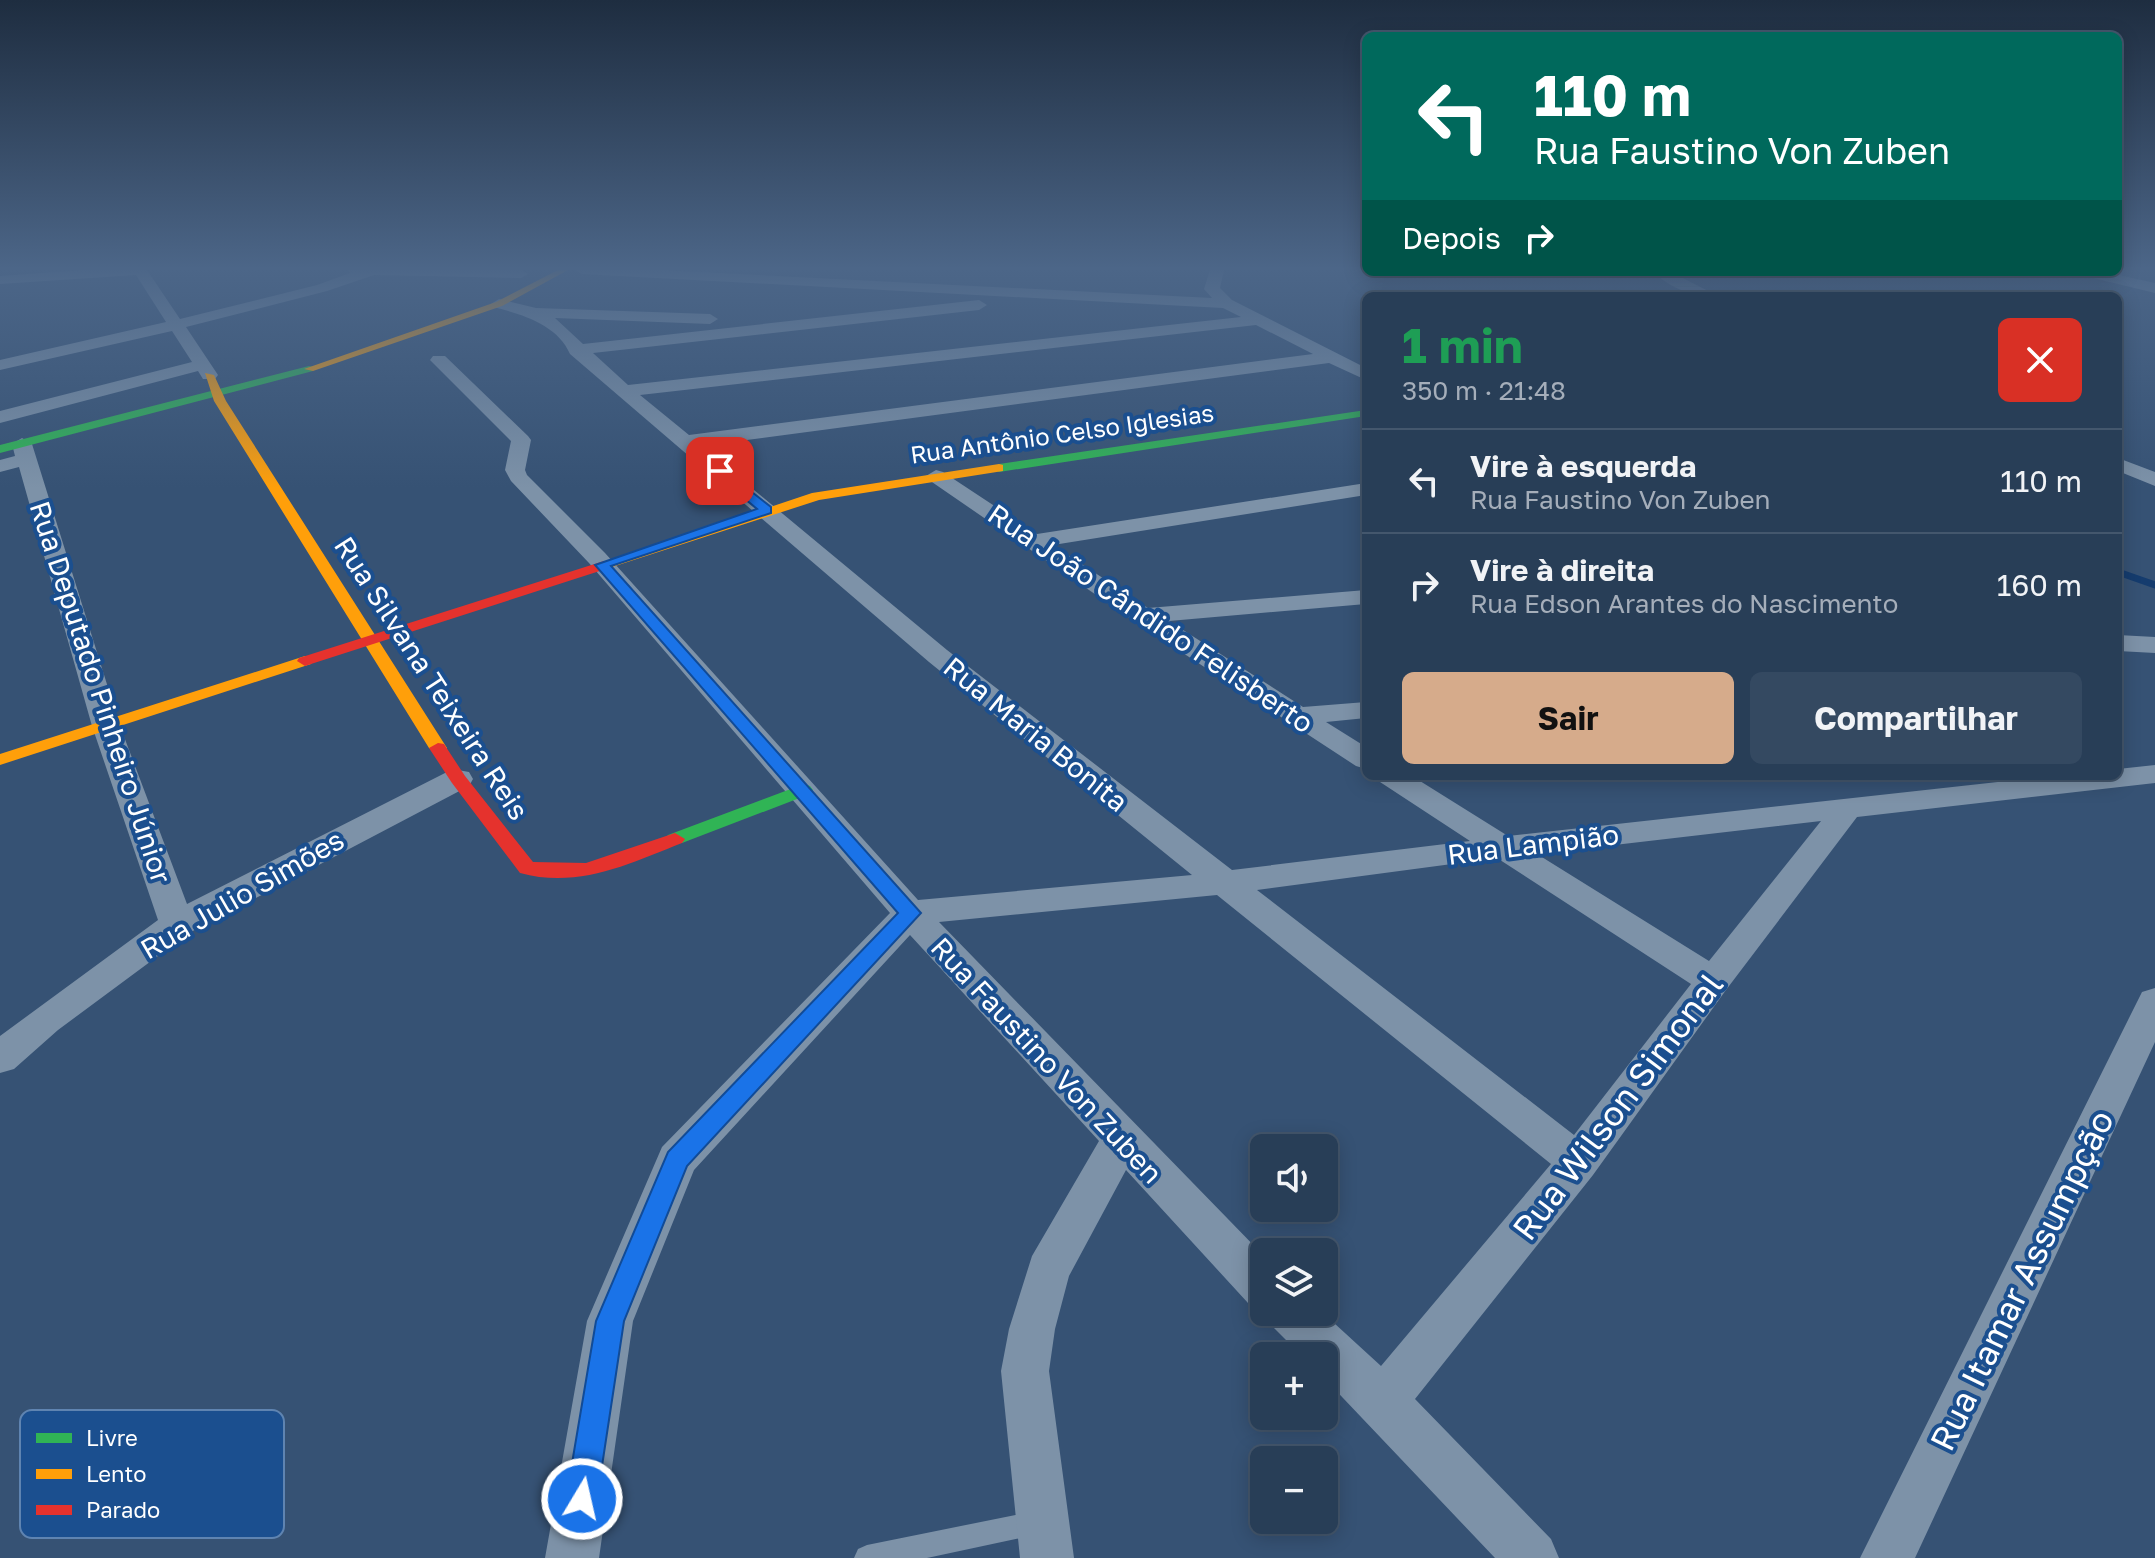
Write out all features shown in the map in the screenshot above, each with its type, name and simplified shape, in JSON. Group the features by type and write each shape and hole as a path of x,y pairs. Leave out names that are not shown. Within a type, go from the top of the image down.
{"street":[{"path":"0,365 98,343"},
{"name":"Rua Silvana Teixeira Reis","path":"187,343 458,779 527,868 555,874 588,872 804,790"},
{"path":"0,417 209,378 316,367 387,343"},
{"name":"Rua Maria Bonita","path":"568,343 938,656 1578,1162"},
{"path":"576,350 636,343"},
{"path":"624,391 1055,343"},
{"path":"1303,343 1362,373"},
{"path":"684,442 1332,357"},
{"name":"Rua Faustino Von Zuben","path":"439,360 521,440 515,470 804,790 910,913 1250,1274"},
{"path":"0,466 24,451 228,370"},
{"path":"0,430 209,378"},
{"name":"Rua Antônio Celso Iglesias","path":"0,760 766,510 831,493 1362,414"},
{"path":"0,449 24,451"},
{"name":"Rua Deputado Pinheiro Júnior","path":"24,451 106,726 177,924"},
{"path":"2122,466 2155,480"},
{"name":"Rua João Cândido Felisberto","path":"936,476 1143,616 1362,757"},
{"path":"1036,541 1362,490"},
{"path":"1143,616 1362,597"},
{"path":"2122,643 2155,645"},
{"path":"1298,716 1362,710"},
{"name":"Rua Lampião","path":"2122,778 2155,774"},
{"name":"Rua Julio Simões","path":"0,1058 45,1020 177,924 458,779"},
{"path":"1397,780 1713,981"},
{"name":"Rua Lampião","path":"910,913 1222,883 1502,847 2102,780"},
{"name":"Rua Wilson Simonal","path":"1383,1401 1578,1162 1847,809"},
{"path":"572,1558 610,1321 677,1160 910,913"},
{"name":"Rua Itamar Assumpção","path":"1887,1558 2155,1002"},
{"path":"1044,1540 1025,1371 1032,1329 1048,1271 1121,1140"},
{"path":"1304,1326 1383,1401 1532,1558"}],"lane":[{"path":"867,1558 1044,1540"}],"waterway":[{"path":"2122,573 2155,585"}],"traffic: fast":[{"path":"0,449 309,369"},
{"path":"999,468 1362,414"},
{"path":"675,839 804,790"}],"traffic: slow":[{"path":"309,369 386,343"},
{"path":"209,375 220,401 438,748"},
{"path":"604,565 817,496 999,468"},
{"path":"0,760 305,661"}],"traffic: jam":[{"path":"305,661 604,565"},
{"path":"438,748 458,779 527,868 568,872 586,870 620,861 675,839"}],"route":[{"path":"582,1499 610,1321 677,1160 910,913 602,565 766,510 720,471"}]}
